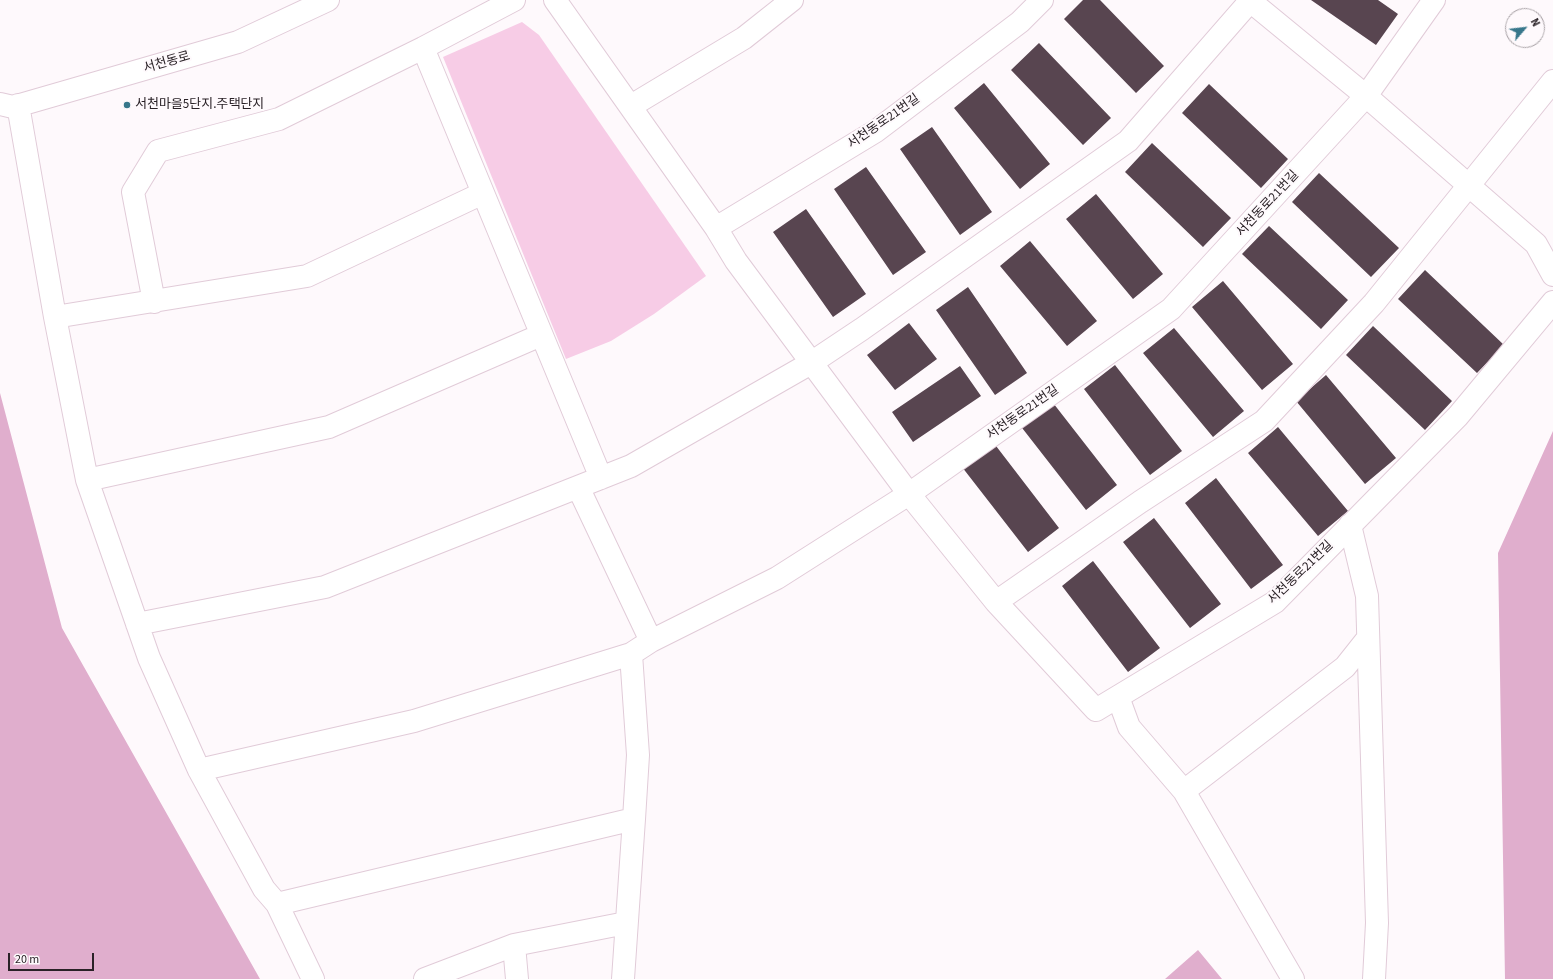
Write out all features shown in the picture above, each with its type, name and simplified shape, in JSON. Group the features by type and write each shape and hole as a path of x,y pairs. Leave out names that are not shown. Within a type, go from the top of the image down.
{"street":[{"name":"서천동로","path":"9,105 238,42 328,0"},
{"path":"154,302 133,192 158,151 279,119 423,48 514,0"},
{"path":"199,770 414,721 631,654 651,641 777,578 909,494 736,261 716,228 556,0"},
{"path":"631,106 744,38 792,0"},
{"name":"서천동로21번길","path":"716,228 876,131 1020,22 1042,0"},
{"path":"137,624 324,587 630,466 811,363 862,329 1128,142 1250,0 1366,96 1536,244 1553,275"},
{"name":"서천동로21번길","path":"1434,0 1366,96 1171,309 909,494 996,602 1096,710 1275,602 1458,416 1553,302"},
{"path":"423,48 601,478"},
{"path":"996,602 1140,502 1264,421 1374,303 1470,186 1553,81"},
{"path":"9,105 55,318 87,480 137,624 149,658 199,770 264,889 277,904 313,979"},
{"path":"55,318 307,276 483,193"},
{"path":"87,480 329,427 541,335"},
{"path":"578,487 651,641"},
{"path":"1350,525 1367,596 1377,923 1374,979"},
{"path":"1184,791 1345,667 1368,638"},
{"path":"623,979 638,755 631,654"},
{"path":"1118,697 1129,727 1184,791 1293,979"},
{"path":"277,904 634,819"},
{"path":"425,979 514,945 626,923"},
{"path":"514,945 518,979"}],"shaded area":[{"path":"522,22 539,35 706,276 654,314 611,341 566,359 443,57"},
{"path":"0,393 62,628 260,979 0,979"},
{"path":"1553,431 1553,979 1505,979 1498,553"},
{"path":"1198,950 1222,979 1165,979"}],"building":[{"path":"1083,0 1100,0 1164,66 1136,93 1064,19"},
{"path":"1311,0 1378,0 1398,14 1376,45"},
{"path":"1039,43 1111,118 1083,145 1011,70"},
{"path":"984,83 1050,164 1020,189 954,108"},
{"path":"1209,84 1288,159 1261,188 1182,113"},
{"path":"932,127 992,212 960,235 900,149"},
{"path":"1152,143 1231,218 1203,247 1125,172"},
{"path":"866,167 926,252 893,275 834,189"},
{"path":"1319,173 1399,248 1371,277 1292,202"},
{"path":"1096,194 1163,274 1133,299 1066,219"},
{"path":"806,209 866,294 833,317 773,232"},
{"path":"1269,226 1348,300 1321,329 1242,254"},
{"path":"1030,241 1097,321 1067,346 1000,266"},
{"path":"1425,270 1504,345 1477,373 1398,299"},
{"path":"1223,281 1293,364 1262,390 1192,307"},
{"path":"968,287 1027,373 995,395 936,310"},
{"path":"909,323 937,359 895,390 867,355"},
{"path":"1373,326 1452,401 1425,430 1346,355"},
{"path":"1174,328 1244,411 1213,437 1143,353"},
{"path":"1115,365 1182,451 1150,475 1084,389"},
{"path":"960,366 981,396 913,442 892,412"},
{"path":"1326,375 1396,458 1365,484 1296,401"},
{"path":"1050,399 1117,485 1086,510 1019,424"},
{"path":"1278,427 1348,511 1318,536 1248,453"},
{"path":"993,442 1059,528 1028,552 962,467"},
{"path":"1216,478 1283,565 1251,589 1185,503"},
{"path":"1154,518 1221,604 1190,628 1123,542"},
{"path":"1093,561 1160,648 1128,672 1062,586"}],"place":[{"name":"서천마을5단지.주택단지","path":"127,105"}]}
